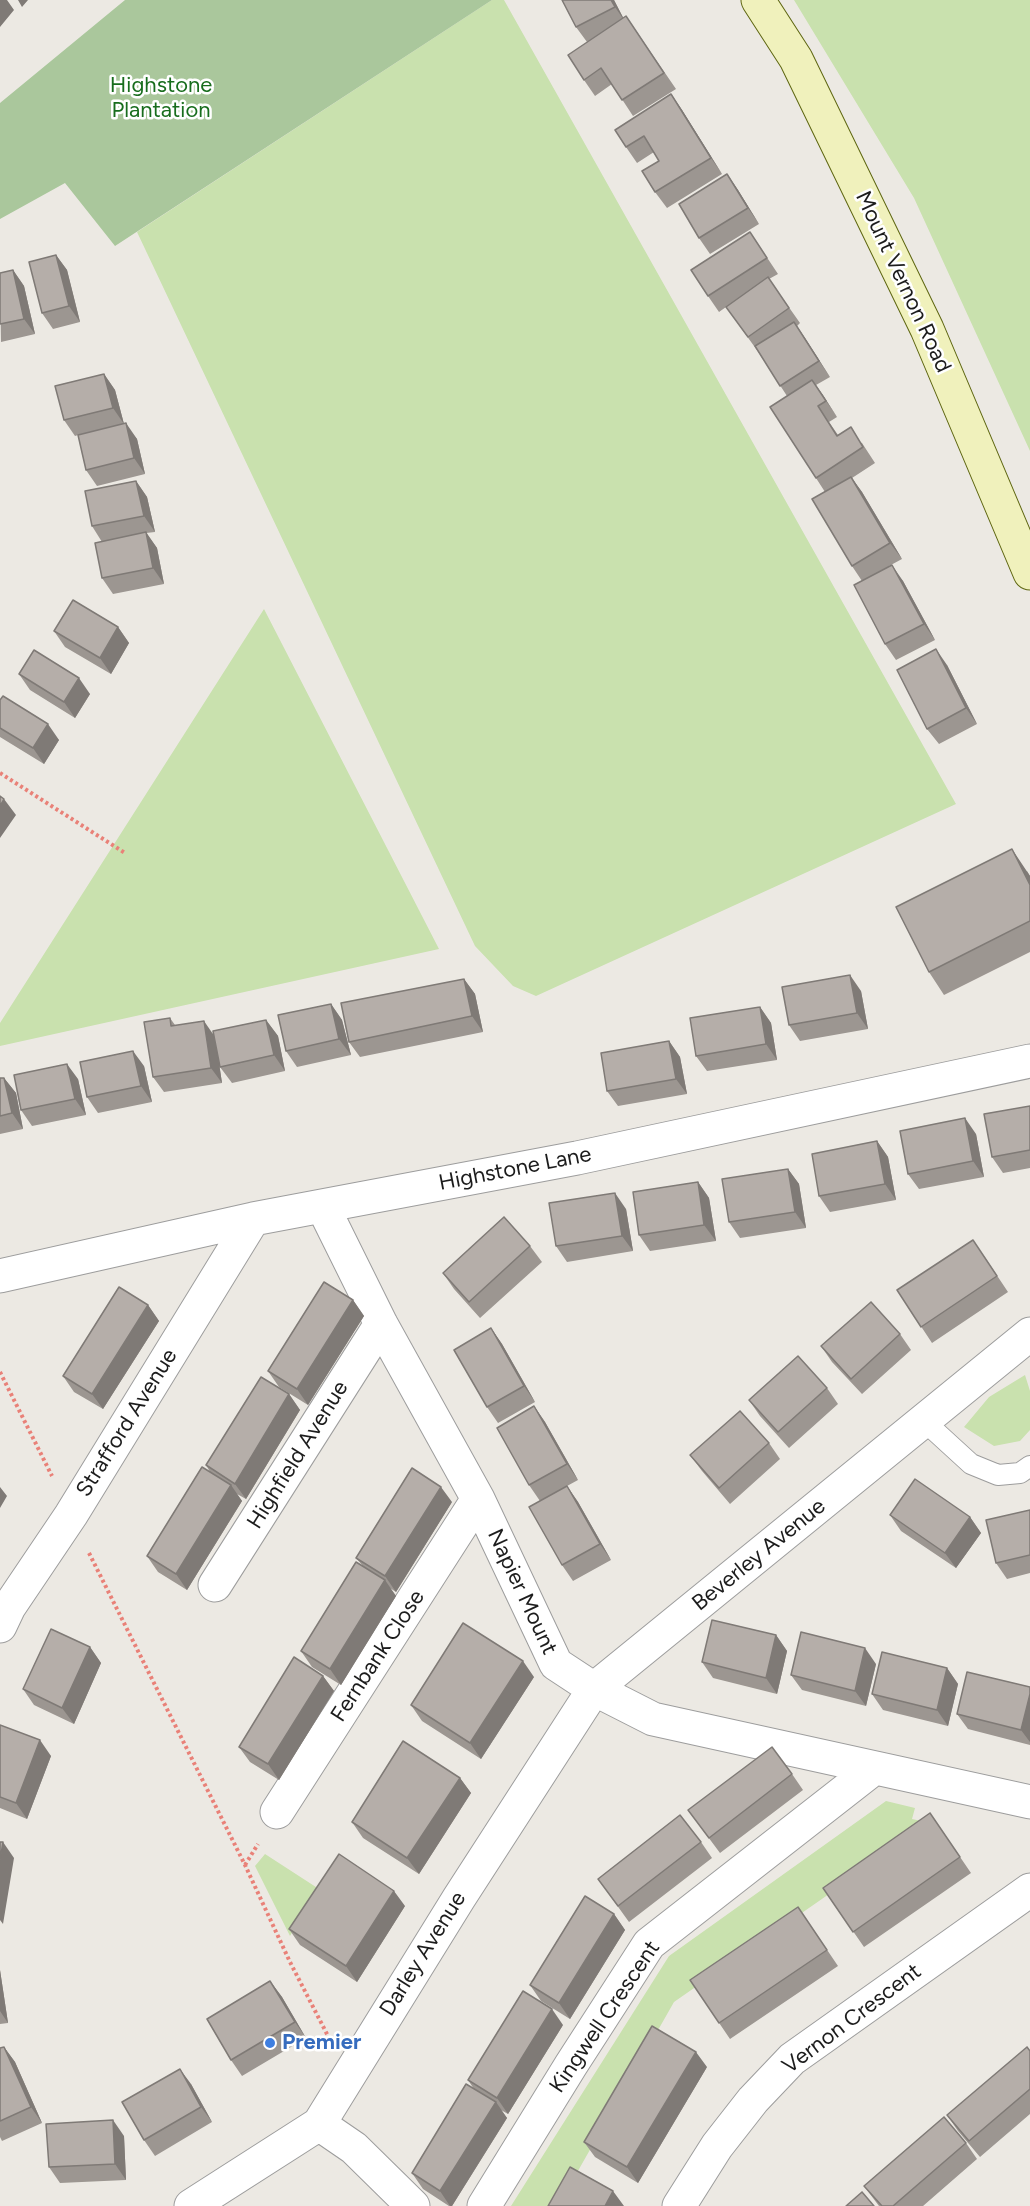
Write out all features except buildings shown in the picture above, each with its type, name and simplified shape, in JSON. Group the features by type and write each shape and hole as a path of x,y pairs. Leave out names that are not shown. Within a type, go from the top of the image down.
{"street":[{"name":"Mount Vernon Road","path":"758,0 796,59 927,329 1030,573"},
{"name":"Highstone Lane","path":"0,1276 253,1219 577,1158 1030,1061"},
{"name":"Napier Mount","path":"323,1207 381,1324 478,1498 556,1664 594,1689 653,1719 1030,1802"},
{"name":"Strafford Avenue","path":"0,1626 9,1607 70,1515 253,1219"},
{"name":"Highfield Avenue","path":"215,1585 381,1324"},
{"name":"Beverley Avenue","path":"594,1689 1030,1335"},
{"name":"Fernbank Close","path":"278,1812 478,1498"},
{"name":"Darley Avenue","path":"190,2206 319,2124 459,1898 594,1689"},
{"name":"Kingwell Crescent","path":"484,2206 649,1944 873,1769"},
{"name":"Vernon Crescent","path":"679,2206 717,2146 753,2100 792,2059 1030,1890"},
{"path":"319,2124 354,2148 413,2206"}],"lane":[{"path":"924,1421 971,1464 998,1475 1020,1473 1030,1466"}],"path":[{"path":"0,773 125,853"},
{"path":"0,1372 290,1962 348,2074"}],"green space":[{"name":"Highstone Plantation","path":"125,0 492,0 115,246 65,183 0,219 0,103"},
{"path":"492,0 504,0 956,804 536,996 513,986 475,946 137,232"},
{"path":"794,0 1030,0 1030,451 914,198"},
{"path":"264,609 439,949 0,1046 0,1023"},
{"path":"1025,1375 1030,1391 1030,1430 1020,1441 994,1446 964,1427 989,1397"},
{"path":"886,1801 915,1808 912,1819 931,1823 674,2002 558,2206 511,2206 669,1956"},
{"path":"265,1854 319,1889 290,1936 255,1866"}],"place":[{"name":"Premier","path":"270,2043"}]}
